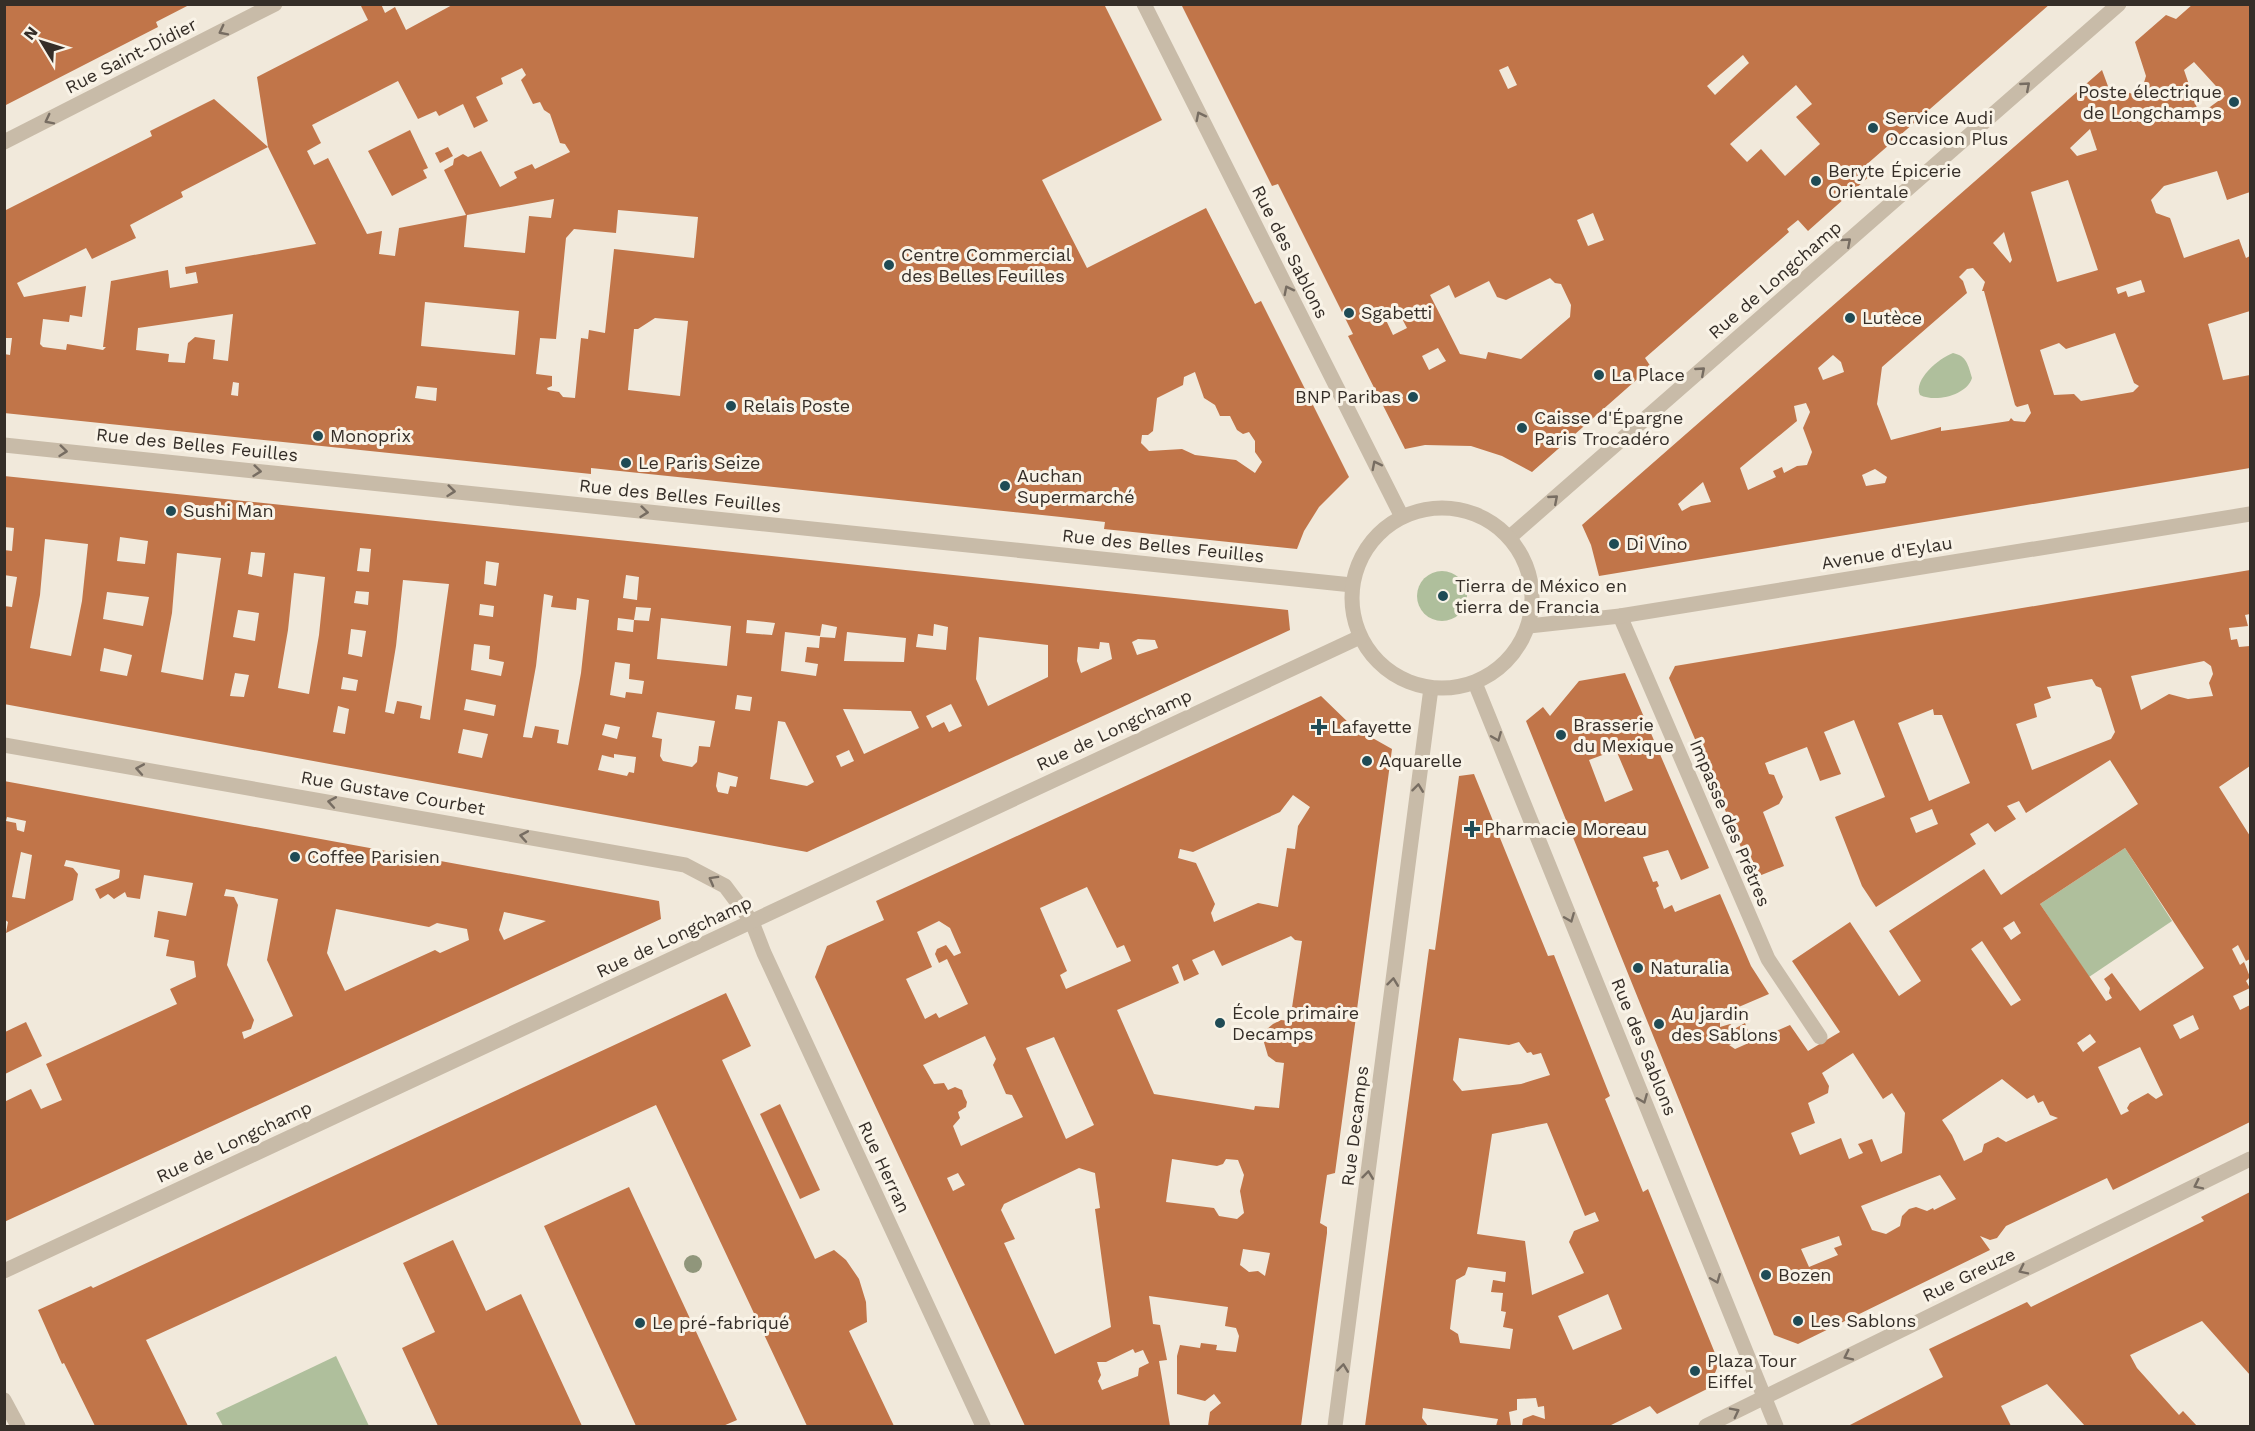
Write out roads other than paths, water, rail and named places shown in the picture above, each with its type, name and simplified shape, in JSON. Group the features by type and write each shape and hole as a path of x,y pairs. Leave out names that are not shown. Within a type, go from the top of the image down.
{"street":[{"name":"Rue Saint-Didier","path":"4,142 275,4"},
{"name":"Rue des Sablons","path":"1144,4 1402,517"},
{"name":"Rue de Longchamp","path":"1510,537 2120,4"},
{"name":"Rue des Belles Feuilles","path":"4,445 1352,585"},
{"path":"1439,507 1459,509 1495,524 1510,537 1523,556 1531,579 1533,603 1529,626 1508,660 1476,683 1454,688 1431,688 1409,683 1389,672 1372,657 1360,637 1352,612 1352,585 1358,564 1368,545 1383,529 1419,510 1439,507"},
{"name":"Avenue d'Eylau","path":"1529,626 1620,616 2250,514"},
{"name":"Impasse des Prêtres","path":"1620,616 1768,959 1820,1037"},
{"name":"Rue de Longchamp","path":"4,1271 1360,637"},
{"name":"Rue des Sablons","path":"1476,683 1776,1426"},
{"name":"Rue Decamps","path":"1335,1426 1431,688"},
{"name":"Rue Gustave Courbet","path":"4,745 685,865 725,886 752,922"},
{"name":"Rue Herran","path":"752,922 764,953 983,1426"},
{"name":"Rue Greuze","path":"1706,1426 2250,1159"},
{"path":"4,1400 18,1426"}],"place":[{"name":"Poste électrique de Longchamps","path":"2234,102"},
{"name":"Service Audi Occasion Plus","path":"1873,128"},
{"name":"Beryte Épicerie Orientale","path":"1816,181"},
{"name":"Centre Commercial des Belles Feuilles","path":"889,265"},
{"name":"Sgabetti","path":"1349,313"},
{"name":"Lutèce","path":"1850,318"},
{"name":"La Place","path":"1599,375"},
{"name":"BNP Paribas","path":"1413,397"},
{"name":"Relais Poste","path":"731,406"},
{"name":"Caisse d'Épargne Paris Trocadéro","path":"1522,428"},
{"name":"Monoprix","path":"318,436"},
{"name":"Le Paris Seize","path":"626,463"},
{"name":"Auchan Supermarché","path":"1005,486"},
{"name":"Sushi Man","path":"171,511"},
{"name":"Di Vino","path":"1614,544"},
{"name":"Tierra de México en tierra de Francia","path":"1443,596"},
{"name":"Lafayette","path":"1319,727"},
{"name":"Brasserie du Mexique","path":"1561,735"},
{"name":"Aquarelle","path":"1367,761"},
{"name":"Pharmacie Moreau","path":"1472,829"},
{"name":"Coffee Parisien","path":"295,857"},
{"name":"Naturalia","path":"1638,968"},
{"name":"École primaire Decamps","path":"1220,1023"},
{"name":"Au jardin des Sablons","path":"1659,1024"},
{"name":"Bozen","path":"1766,1275"},
{"name":"Les Sablons","path":"1798,1321"},
{"name":"Le pré-fabriqué","path":"640,1323"},
{"name":"Plaza Tour Eiffel","path":"1695,1371"}]}
